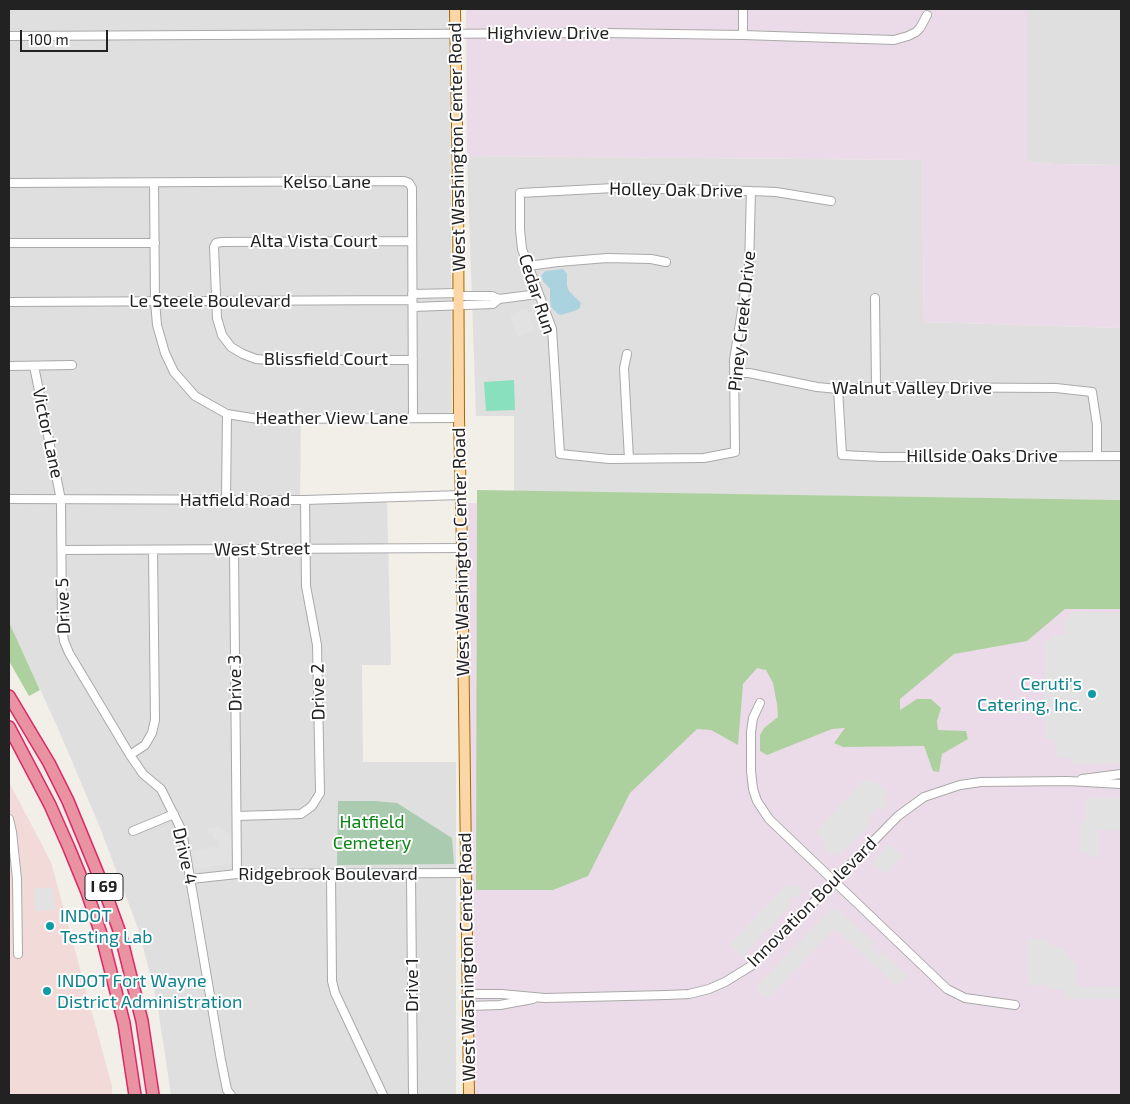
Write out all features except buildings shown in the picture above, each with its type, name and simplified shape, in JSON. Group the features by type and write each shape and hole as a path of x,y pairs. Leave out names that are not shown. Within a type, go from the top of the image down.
{"highway":[{"name":"I 69","path":"9,696 49,763 68,801 120,933 142,1021 153,1095"},
{"name":"I 69","path":"9,727 50,805 90,901 111,969 124,1023 135,1095"}],"main road":[{"name":"West Washington Center Road","path":"455,9 469,1095"}],"street":[{"path":"743,9 743,35"},
{"name":"Highview Drive","path":"9,36 621,33 894,40 916,32 927,15"},
{"name":"Kelso Lane","path":"9,183 409,183 412,188 413,418"},
{"name":"Heather View Lane","path":"154,183 157,325 164,352 174,372 195,396 227,414 258,419 459,418"},
{"name":"Holley Oak Drive","path":"520,193 614,188 751,191 776,192 831,201"},
{"name":"Piney Creek Drive","path":"629,459 704,458 735,452 734,360 749,267 751,191"},
{"name":"Cedar Run","path":"520,193 522,249 552,329 560,454 629,459"},
{"name":"Alta Vista Court","path":"216,243 412,241"},
{"path":"9,242 155,242"},
{"name":"Blissfield Court","path":"216,243 214,247 217,318 222,335 231,346 243,354 256,359 413,360"},
{"path":"528,266 608,258 651,259 666,262"},
{"path":"459,298 492,296 499,299 538,294"},
{"name":"Le Steele Boulevard","path":"9,302 412,300 459,298"},
{"name":"Le Steele Boulevard","path":"412,300 459,298"},
{"path":"876,298 876,387"},
{"path":"627,354 624,368 629,459"},
{"path":"9,366 72,366"},
{"name":"Victor Lane","path":"34,366 61,500"},
{"name":"Walnut Valley Drive","path":"734,373 748,373 817,387 838,389 876,387 1056,388 1092,392 1097,425 1097,456"},
{"name":"Hillside Oaks Drive","path":"838,389 842,455 882,457 1121,456"},
{"path":"226,499 227,414"},
{"name":"Hatfield Road","path":"9,498 61,500 305,500 461,495"},
{"name":"Drive 5","path":"61,500 62,628 64,641 130,755"},
{"name":"Drive 2","path":"237,816 300,814 312,806 320,793 317,645 306,586 305,500"},
{"name":"West Street","path":"62,550 462,548"},
{"path":"130,755 145,745 152,733 155,720 153,550"},
{"name":"Drive 3","path":"234,550 237,874"},
{"path":"760,703 753,718 751,732 751,771 757,802 770,819 947,989 965,998 1015,1005"},
{"name":"Drive 4","path":"130,755 143,774 161,789 182,831 221,1060 228,1090 231,1095"},
{"name":"Innovation Boulevard","path":"467,994 501,994 545,998 689,994 709,989 725,982 751,966 898,816 924,797 960,785 981,782 1068,780 1121,774"},
{"name":"Innovation Boulevard","path":"1068,780 1121,784"},
{"path":"133,831 174,814"},
{"path":"9,819 17,879 18,954"},
{"name":"Ridgebrook Boulevard","path":"191,879 237,874 465,873"},
{"path":"331,874 332,981 335,993 383,1095"},
{"name":"Drive 1","path":"411,874 413,1095"},
{"name":"Innovation Boulevard","path":"468,1006 500,1005 545,998"}],"shaded area":[{"path":"9,9 450,9 452,423 301,422 300,497 387,497 391,665 362,665 363,762 456,762 456,1095 171,1095 157,1002 139,931 99,825 57,726 9,622"},
{"path":"466,9 1027,9 1027,161 1053,164 1121,165 1121,328 924,322 922,160 467,156"},
{"path":"1027,9 1121,9 1121,165 1053,164 1027,161"},
{"path":"467,156 922,160 924,322 1121,328 1121,500 514,491 514,416 476,416"},
{"path":"527,308 535,330 518,337 510,315"},
{"path":"465,503 1121,507 1121,1095 471,1095"},
{"path":"1070,612 1121,613 1121,763 1074,764 1073,758 1057,757 1054,739 1045,738 1045,641 1052,641 1052,636 1064,634 1065,618 1070,618"},
{"path":"865,779 870,783 873,780 889,794 884,799 889,804 882,810 878,807 868,818 872,822 840,855 837,851 832,856 822,847 826,842 815,832"},
{"path":"9,782 51,862 112,1086 112,1095 9,1095"},
{"path":"1086,798 1121,798 1121,830 1098,830 1098,857 1081,852 1081,825 1086,818"},
{"path":"220,827 227,832 231,841 232,863 197,869 192,851 219,846 218,839 214,840 212,833 205,834 209,828"},
{"path":"889,844 902,856 885,874 872,863"},
{"path":"787,884 792,888 795,884 803,891 799,896 790,898 788,901 792,904 742,957 730,945"},
{"path":"34,888 53,888 55,910 35,911"},
{"path":"831,909 835,912 838,909 874,943 871,947 880,956 883,952 908,976 896,986 835,928 767,999 755,988"},
{"path":"1027,939 1046,939 1054,947 1060,947 1076,965 1077,987 1121,987 1121,999 1065,999 1065,990 1054,990 1046,985 1028,985"}],"green space":[{"path":"514,380 515,410 486,411 484,382"},
{"path":"477,490 1121,500 1121,609 1065,609 1027,641 954,654 900,699 900,710 917,699 931,699 941,708 937,721 938,730 966,731 968,739 942,754 939,772 933,771 924,746 843,747 834,743 845,728 832,729 767,755 760,751 760,735 764,728 778,717 773,683 766,670 757,668 743,684 738,745 711,730 697,729 630,793 588,876 553,890 476,890"},
{"path":"9,622 40,690 29,696 9,661"},
{"name":"Hatfield Cemetery","path":"338,801 397,803 452,838 454,864 337,865"}],"water":[{"path":"563,269 567,274 569,291 581,303 580,308 577,310 561,315 551,307 550,289 541,276 545,271"}],"place":[{"name":"Ceruti's Catering, Inc.","path":"1092,694"},
{"name":"INDOT Testing Lab","path":"50,926"},
{"name":"INDOT Fort Wayne District Administration","path":"47,991"}]}
